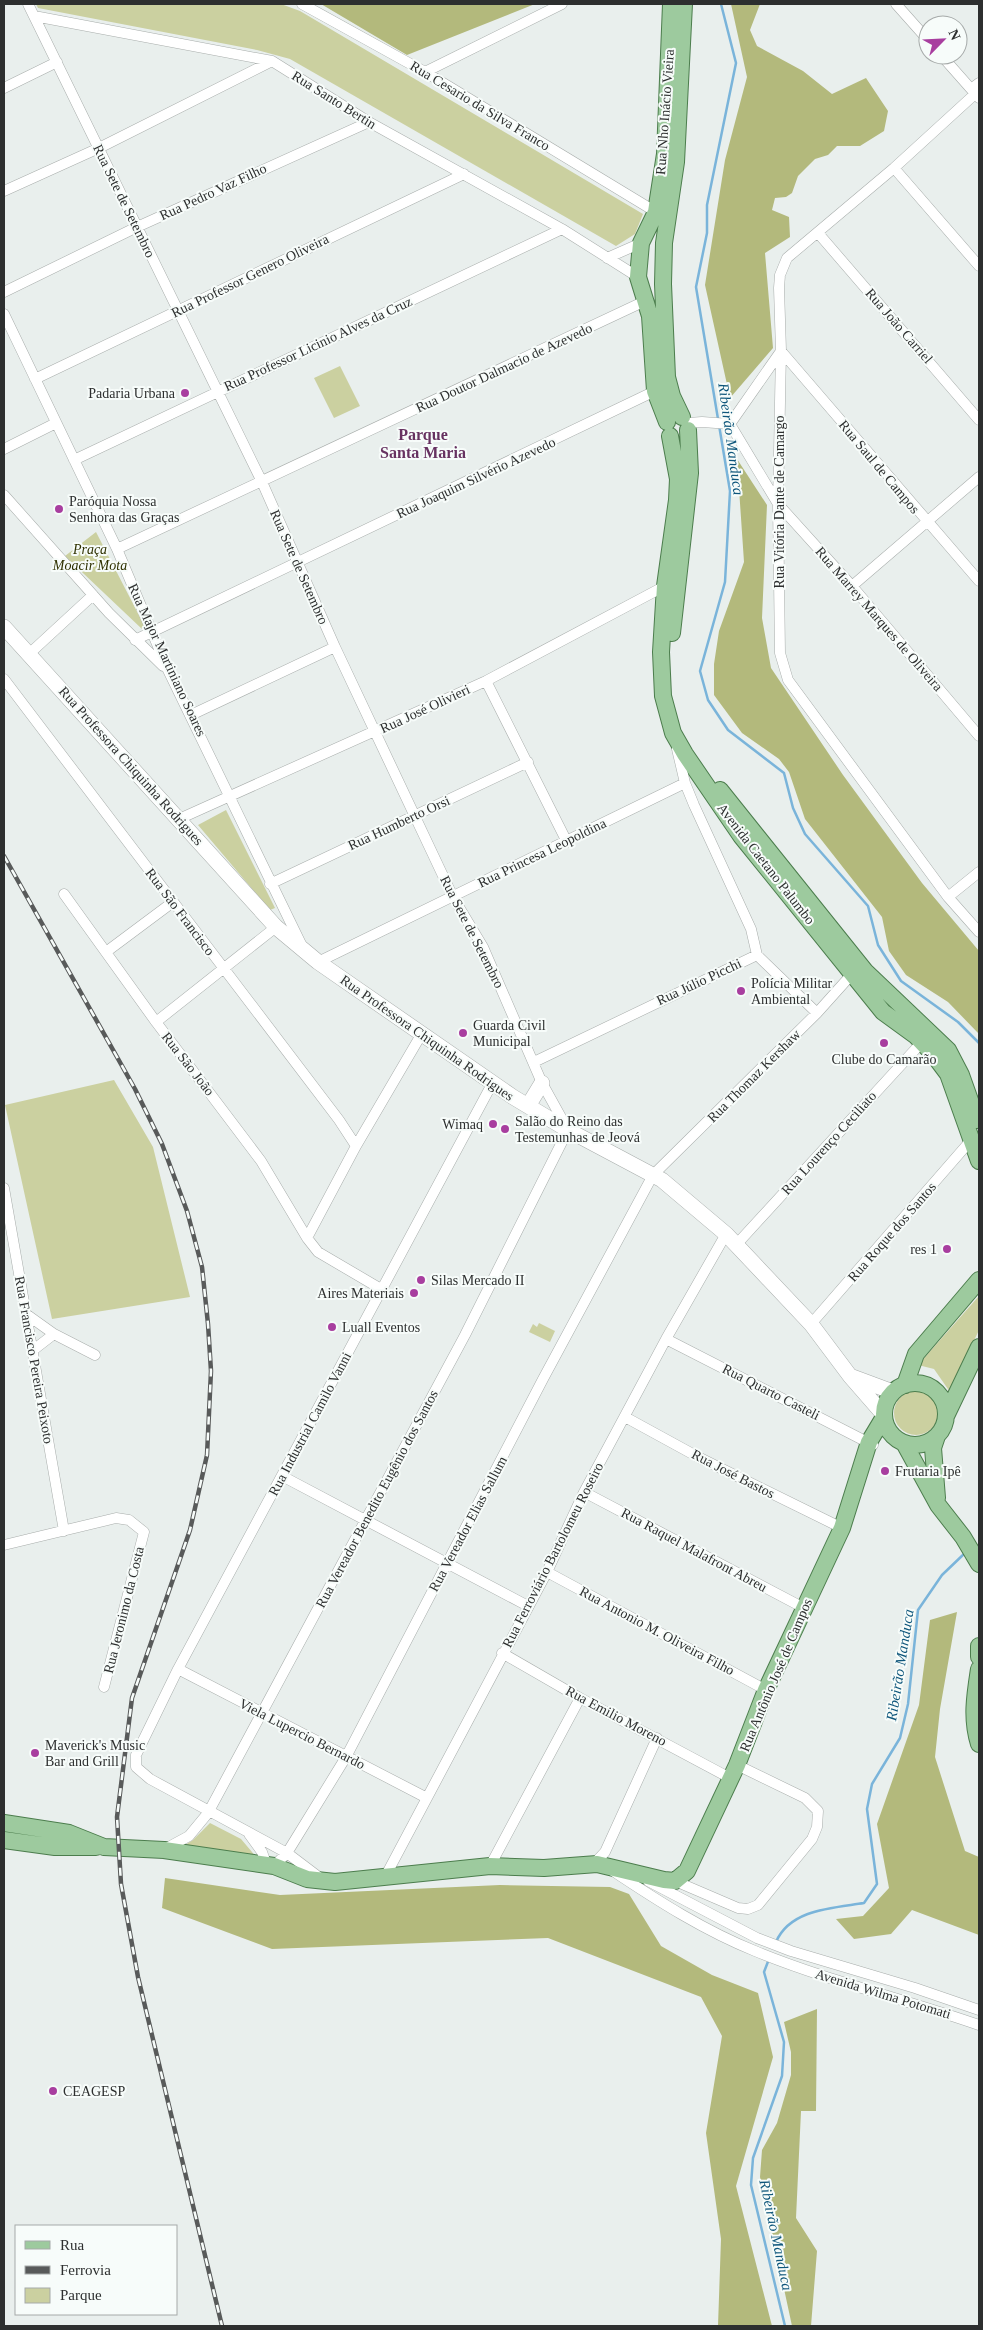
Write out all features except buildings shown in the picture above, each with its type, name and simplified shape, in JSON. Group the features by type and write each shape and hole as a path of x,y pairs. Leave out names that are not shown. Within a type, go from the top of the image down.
{"main road":[{"name":"Rua Nho Inácio Vieira","path":"670,4 665,154 656,212 642,242 638,277 650,316 655,391 683,425"},
{"name":"Rua Nho Inácio Vieira","path":"683,425 667,377 664,243 676,162 684,4"},
{"path":"642,242 653,240 664,243"},
{"name":"Avenida Caetano Palumbo","path":"683,425 665,586 661,652 663,696 673,733 684,754 741,836 852,974 884,1012 922,1042 948,1074 976,1133"},
{"name":"Avenida Caetano Palumbo","path":"683,425 690,473 670,654 673,700 682,727 692,748 717,786 864,971 948,1050 961,1075 976,1133 979,1161"},
{"name":"Rua Professora Chiquinha Rodrigues","path":"4,627 276,927 304,952 492,1084 568,1130 662,1180 731,1240 811,1324 850,1376 884,1416"},
{"path":"528,1106 542,1083"},
{"path":"979,1280 916,1354 899,1389 885,1407 884,1416 887,1427 902,1442 938,1506 963,1537 979,1563"},
{"path":"938,1506 933,1448 979,1347"},
{"path":"850,1376 899,1389 915,1383 935,1390 942,1398 946,1416"},
{"name":"Rua Antônio José de Campos","path":"670,1880 687,1871 734,1772 766,1690 842,1528 870,1447 884,1416"},
{"path":"870,1447 883,1443 922,1444 937,1436"},
{"path":"979,1646 979,1657"},
{"path":"979,1670 974,1705 976,1733 979,1744"},
{"path":"4,1823 69,1833 104,1847"},
{"path":"4,1840 55,1847 164,1850 271,1866 307,1879 336,1882 490,1866 544,1868 599,1866 670,1880"}],"street":[{"name":"Rua Sete de Setembro","path":"28,4 262,482 297,564 375,732 453,896 483,947 542,1083 568,1130"},
{"name":"Rua Cesario da Silva Franco","path":"302,4 425,72 656,212"},
{"path":"425,72 562,4"},
{"path":"896,4 918,29"},
{"name":"Rua Santo Bertin","path":"34,16 272,61 369,122 562,229 638,277"},
{"path":"4,191 99,148 272,61"},
{"path":"4,88 57,62"},
{"path":"951,65 976,91"},
{"name":"Rua Vitória Dante de Camargo","path":"976,91 894,168 788,258 780,275 781,351 778,504 780,653 788,680 948,897 979,932"},
{"name":"Rua Pedro Vaz Filho","path":"4,292 137,227 369,122"},
{"path":"894,168 979,266"},
{"name":"Rua Professor Genero Oliveira","path":"35,379 464,174"},
{"name":"Rua Professor Licinio Alves da Cruz","path":"74,460 562,229"},
{"name":"Rua João Carriel","path":"818,233 979,420"},
{"path":"607,258 642,242"},
{"name":"Rua Doutor Dalmacio de Azevedo","path":"118,549 645,301"},
{"name":"Rua Major Martiniano Soares","path":"4,314 118,549 151,633 168,670 230,795 270,884 304,952"},
{"path":"683,425 726,424 781,351"},
{"name":"Rua Saul de Campos","path":"781,351 926,522 979,581"},
{"name":"Rua Joaquim Silvério Azevedo","path":"135,640 655,391"},
{"path":"4,449 56,423"},
{"name":"Rua Marrey Marques de Oliveira","path":"726,424 778,504 852,586 979,736"},
{"path":"852,586 979,477"},
{"path":"4,494 93,595 135,640 168,670"},
{"name":"Rua José Olivieri","path":"179,819 486,681 665,586"},
{"path":"29,654 93,595"},
{"path":"191,715 335,647"},
{"name":"Rua São Francisco","path":"4,679 339,1120 356,1146"},
{"path":"486,681 567,842"},
{"name":"Rua Júlio Picchi","path":"534,1062 757,955 751,930 685,783 673,733"},
{"name":"Rua Humberto Orsi","path":"270,884 528,762"},
{"name":"Rua Princesa Leopoldina","path":"318,962 685,783"},
{"path":"948,897 979,872"},
{"name":"Rua São João","path":"64,894 156,1022 261,1161 307,1238 318,1252 381,1289"},
{"path":"106,952 172,902"},
{"path":"156,1022 276,927"},
{"path":"757,955 817,1013"},
{"name":"Rua Thomaz Kershaw","path":"653,1175 817,1013 852,974"},
{"path":"307,1238 356,1146 421,1035"},
{"name":"Rua Lourenço Ceciliato","path":"731,1240 922,1042"},
{"name":"Rua Industrial Camilo Vanni","path":"208,1812 150,1780 136,1768 136,1755 178,1669 492,1084"},
{"name":"Rua Vereador Benedito Eugênio dos Santos","path":"164,1850 189,1836 208,1812 465,1335 568,1130"},
{"name":"Rua Roque dos Santos","path":"811,1324 976,1133"},
{"name":"Rua Vereador Elias Sallum","path":"271,1866 287,1853 346,1757 447,1562 653,1175"},
{"name":"Rua Francisco Pereira Peixoto","path":"4,1188 64,1531"},
{"name":"Rua Ferroviário Bartolomeu Roseiro","path":"385,1877 502,1653 547,1572 584,1492 666,1339 731,1240"},
{"path":"26,1314 54,1334 95,1355"},
{"path":"32,1351 54,1334"},
{"name":"Rua Quarto Casteli","path":"666,1339 870,1447"},
{"name":"Rua José Bastos","path":"625,1417 700,1458 842,1528"},
{"path":"282,1476 528,1606"},
{"name":"Rua Raquel Malafront Abreu","path":"584,1492 804,1608"},
{"name":"Rua Jeronimo da Costa","path":"64,1531 116,1518 129,1520 144,1532 104,1687"},
{"path":"4,1545 64,1531"},
{"name":"Rua Antonio M. Oliveira Filho","path":"547,1572 766,1690"},
{"name":"Rua Emilio Moreno","path":"502,1653 580,1698 657,1738 734,1772 805,1798 818,1810 817,1827 812,1839 758,1905 748,1909 738,1908 670,1880"},
{"name":"Viela Lupercio Bernardo","path":"178,1669 261,1714 427,1798"},
{"path":"490,1866 580,1698"},
{"path":"599,1866 657,1738"},
{"path":"208,1812 245,1829 287,1853 323,1881"},
{"path":"245,1829 271,1866"},
{"name":"Avenida Wilma Potomati","path":"599,1866 670,1908 753,1950 787,1964 979,2024"},
{"name":"Avenida Wilma Potomati","path":"635,1874 757,1938 791,1951 915,1988 979,2010"}],"green space":[{"path":"36,4 281,4 300,11 643,214 635,234 616,246 290,59 257,50 38,8"},
{"path":"321,4 535,4 407,55"},
{"path":"731,4 760,4 750,30 757,46 803,71 832,94 866,78 888,111 884,131 860,146 837,146 828,155 815,159 798,176 792,193 786,197 775,198 772,210 789,217 790,237 765,253 773,348 730,398 705,285 725,160 747,77"},
{"path":"340,366 360,406 334,418 314,378"},
{"path":"737,459 767,505 762,618 771,668 843,775 922,883 979,951 979,1034 948,1002 906,975 889,951 882,917 805,819 789,772 779,759 742,733 714,695 714,664 719,631 744,562"},
{"name":"Praça Moacir Mota","path":"96,532 144,625 142,629 65,556"},
{"path":"226,810 275,908 270,910 198,825"},
{"path":"114,1080 153,1147 190,1297 52,1319 5,1105"},
{"path":"979,1296 979,1330 950,1392 934,1369 918,1365"},
{"path":"539,1323 555,1331 550,1342 529,1332 533,1324 537,1327"},
{"path":"912,1391 920,1391 932,1397 938,1413 932,1429 920,1435 912,1435 900,1429 894,1417 894,1409 900,1397"},
{"path":"957,1612 940,1709 935,1757 965,1851 979,1857 979,1935 912,1910 891,1934 854,1939 836,1919 863,1916 889,1888 877,1824 919,1705 930,1620"},
{"path":"210,1823 241,1839 257,1858 180,1848 193,1840"},
{"path":"165,1878 280,1895 500,1885 610,1887 629,1894 661,1946 712,1975 758,1993 773,2057 736,2186 772,2326 718,2326 721,2239 706,2133 722,2036 701,1997 548,1938 272,1949 162,1908"},
{"path":"817,2009 816,2111 801,2111 796,2218 817,2251 811,2326 792,2326 760,2177 762,2150 777,2123 791,2075 791,2052 784,2022"}],"waterway":[{"name":"Ribeirão Manduca","path":"718,419 696,287 707,233 707,205 736,63 721,4"},
{"name":"Ribeirão Manduca","path":"719,425 730,491 725,582 700,671 708,700 728,730 784,773 793,808 805,834 868,906 878,945 901,981 958,1022 979,1043"},
{"name":"Ribeirão Manduca","path":"776,1942 783,1931 802,1916 826,1909 864,1903 877,1884 867,1809 872,1784 900,1738 908,1704 918,1610 942,1575 965,1553"},
{"name":"Ribeirão Manduca","path":"769,1959 764,1972 784,2042 782,2076 753,2158 751,2185 785,2326"}],"railway":[{"path":"4,856 135,1089 162,1144 187,1211 202,1267 211,1371 207,1455 190,1530 132,1698 117,1817 121,1884 138,1977 222,2326"}],"place":[{"name":"Padaria Urbana","path":"185,393"},
{"name":"Paróquia Nossa Senhora das Graças","path":"59,509"},
{"name":"Polícia Militar Ambiental","path":"741,991"},
{"name":"Guarda Civil Municipal","path":"463,1033"},
{"name":"Clube do Camarão","path":"884,1043"},
{"name":"Wimaq","path":"493,1124"},
{"name":"Salão do Reino das Testemunhas de Jeová","path":"505,1129"},
{"name":"res 1","path":"947,1249"},
{"name":"Silas Mercado II","path":"421,1280"},
{"name":"Aires Materiais","path":"414,1293"},
{"name":"Luall Eventos","path":"332,1327"},
{"name":"Frutaria Ipê","path":"885,1471"},
{"name":"Maverick's Music Bar and Grill","path":"35,1753"},
{"name":"CEAGESP","path":"53,2091"}],"district":[{"name":"Parque Santa Maria","path":"423,443"}]}
